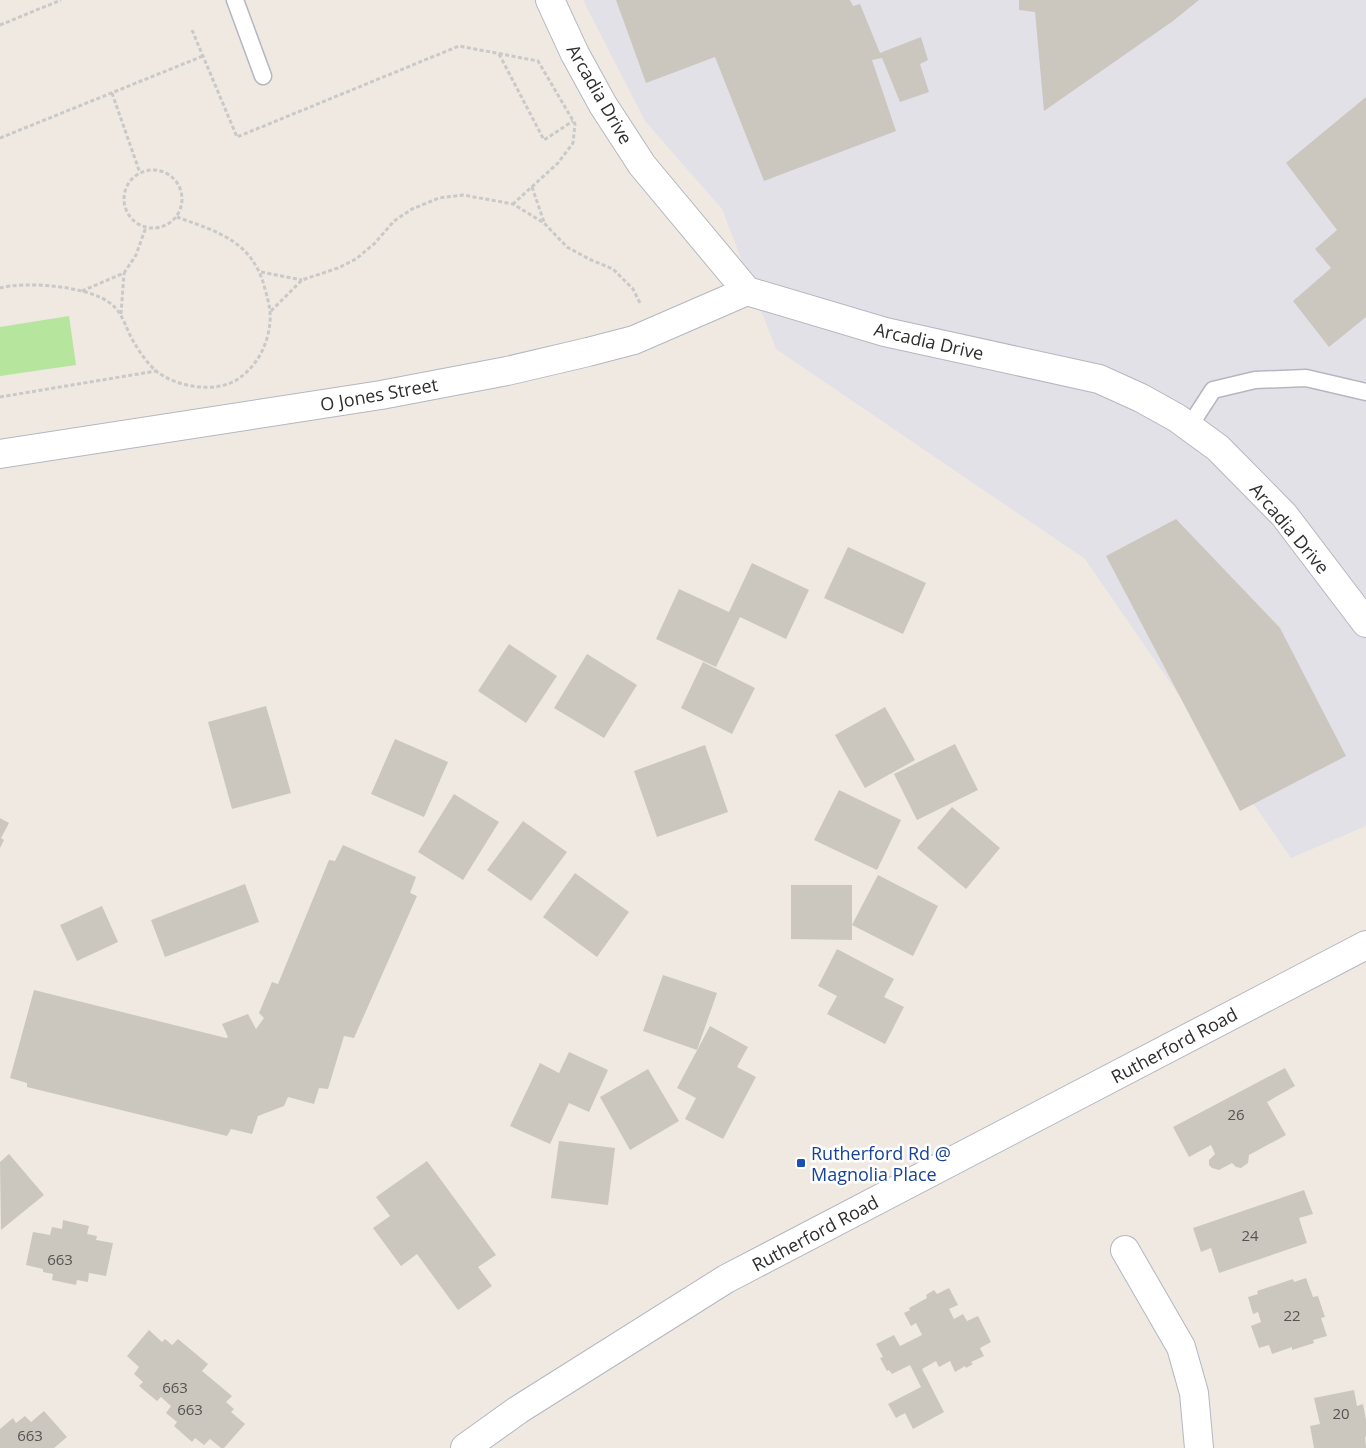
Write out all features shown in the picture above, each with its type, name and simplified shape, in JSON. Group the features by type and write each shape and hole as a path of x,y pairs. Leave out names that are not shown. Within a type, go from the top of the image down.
{"street":[{"name":"Arcadia Drive","path":"550,0 574,54 603,105 642,165 747,291 885,332 1098,379 1142,398 1177,418 1218,448 1284,515 1366,623"},
{"name":"O Jones Street","path":"0,454 381,395 506,371 634,340 747,291"},
{"name":"Rutherford Road","path":"465,1448 518,1410 726,1280 1366,945"},
{"path":"1125,1250 1181,1347 1194,1393 1199,1448"}],"lane":[{"path":"235,0 263,76"},
{"path":"1189,427 1213,390 1255,380 1306,378 1366,392"}],"path":[{"path":"0,25 61,0"},
{"path":"192,30 237,138 459,46 538,62 575,124 573,143 558,163 512,204"},
{"path":"499,54 544,140 573,121"},
{"path":"0,138 203,56"},
{"path":"112,92 140,173"},
{"path":"152,169 164,171 174,178 183,198 177,216 168,224 157,228 146,227 135,222 127,214 124,203 125,190 130,180 140,173 152,169"},
{"path":"532,187 544,223"},
{"path":"271,312 302,280 338,268 356,259 376,243 394,221 412,209 439,198 463,195 512,204 544,223 567,247 613,269 633,288 647,317 651,332"},
{"path":"146,227 136,255 124,273 122,314 134,344 156,371 175,381 201,388 230,384 248,372 262,354 269,334 271,312 261,272 240,246 217,232 177,216"},
{"path":"261,272 302,280"},
{"path":"82,291 124,273"},
{"path":"0,288 10,286 55,286 82,291 107,301 122,314"},
{"path":"0,396 156,371"}],"shaded area":[{"path":"583,0 1366,0 1366,826 1291,858 1085,559 776,349 722,209 645,121"}],"green space":[{"path":"69,316 76,365 0,376 0,327"}],"building":[{"path":"616,0 850,0 853,6 860,4 880,53 921,37 928,60 920,64 929,92 900,102 882,58 872,60 896,131 764,181 715,57 646,83"},
{"path":"1019,0 1199,0 1173,21 1044,111 1035,12 1019,10"},
{"path":"1366,97 1366,317 1329,347 1293,301 1331,268 1315,249 1337,230 1286,163"},
{"path":"1176,519 1280,628 1346,756 1240,811 1106,556"},
{"path":"848,547 926,583 903,634 824,598"},
{"path":"752,563 809,590 786,639 740,617 716,667 656,639 679,589 729,612"},
{"path":"509,644 557,676 526,723 478,691"},
{"path":"587,654 637,685 604,738 554,708"},
{"path":"703,662 755,688 732,734 681,708"},
{"path":"266,706 291,793 232,809 208,722"},
{"path":"885,707 915,760 865,788 835,735"},
{"path":"395,739 448,762 424,817 371,794"},
{"path":"955,744 978,790 917,820 894,774"},
{"path":"705,745 728,812 657,837 634,771"},
{"path":"839,790 901,820 877,870 814,840"},
{"path":"454,794 499,822 463,880 418,852"},
{"path":"952,807 1000,848 966,889 917,848"},
{"path":"0,818 9,823 1,838 4,840 0,848"},
{"path":"523,821 567,852 531,901 487,870"},
{"path":"343,845 416,877 410,893 417,896 354,1038 344,1036 328,1089 319,1088 314,1104 288,1097 284,1106 258,1116 252,1134 231,1129 227,1136 27,1087 27,1083 10,1078 34,990 226,1038 228,1037 222,1024 248,1014 256,1029 264,1018 259,1013 272,982 278,984 329,860 335,861"},
{"path":"575,873 629,912 597,957 543,917"},
{"path":"878,875 938,906 913,956 852,925"},
{"path":"245,884 259,922 165,957 151,920"},
{"path":"791,885 852,885 852,940 791,939"},
{"path":"102,906 118,942 77,961 60,925"},
{"path":"837,949 894,979 884,997 904,1007 885,1044 827,1014 837,996 818,986"},
{"path":"663,975 717,993 697,1050 643,1031"},
{"path":"710,1026 748,1047 737,1067 756,1077 723,1139 685,1119 696,1098 677,1088"},
{"path":"569,1052 608,1070 589,1112 569,1103 550,1144 510,1126 540,1063 559,1073"},
{"path":"1285,1068 1295,1086 1267,1102 1286,1135 1249,1155 1248,1163 1241,1168 1236,1167 1232,1163 1219,1170 1212,1168 1209,1165 1209,1160 1215,1154 1211,1145 1189,1157 1173,1127"},
{"path":"648,1069 679,1121 630,1150 600,1097"},
{"path":"559,1141 615,1148 608,1205 551,1198"},
{"path":"9,1154 44,1195 1,1230 0,1162"},
{"path":"427,1161 496,1255 478,1267 492,1286 458,1310 417,1254 401,1266 373,1228 390,1216 376,1197"},
{"path":"1304,1190 1313,1214 1299,1218 1307,1243 1219,1273 1211,1248 1201,1252 1193,1228"},
{"path":"63,1220 89,1226 87,1234 97,1236 96,1240 113,1243 106,1276 89,1273 88,1282 77,1280 76,1285 52,1280 53,1274 43,1272 43,1269 26,1265 33,1232 50,1235 52,1227 62,1229"},
{"path":"1306,1278 1313,1297 1318,1296 1325,1317 1321,1318 1327,1336 1313,1340 1314,1343 1292,1350 1292,1347 1272,1354 1269,1345 1259,1348 1251,1326 1261,1322 1258,1312 1253,1314 1248,1297 1258,1294 1257,1291 1293,1279 1294,1282"},
{"path":"949,1288 958,1305 949,1309 954,1319 963,1314 967,1321 978,1316 991,1342 980,1348 984,1356 971,1362 973,1364 966,1368 965,1366 955,1372 950,1361 939,1367 936,1361 922,1369 944,1412 913,1429 905,1413 896,1418 888,1404 921,1387 910,1365 892,1374 889,1370 887,1371 880,1358 883,1357 876,1344 894,1335 900,1346 922,1335 916,1323 911,1326 904,1313 927,1298 926,1295 934,1290 937,1294"},
{"path":"149,1330 162,1342 165,1339 172,1345 178,1339 208,1364 202,1371 232,1396 226,1402 234,1409 231,1412 245,1424 224,1448 221,1448 210,1439 204,1445 195,1438 192,1442 174,1426 177,1422 166,1413 171,1406 161,1397 157,1401 139,1386 143,1382 134,1374 139,1367 127,1356"},
{"path":"1354,1390 1357,1406 1363,1404 1366,1420 1366,1448 1314,1448 1310,1426 1320,1424 1314,1398"},
{"path":"44,1411 67,1437 54,1448 0,1448 0,1429 13,1418 16,1423 25,1416 31,1422"}],"place":[{"name":"Rutherford Rd @ Magnolia Place","path":"801,1163"}]}
